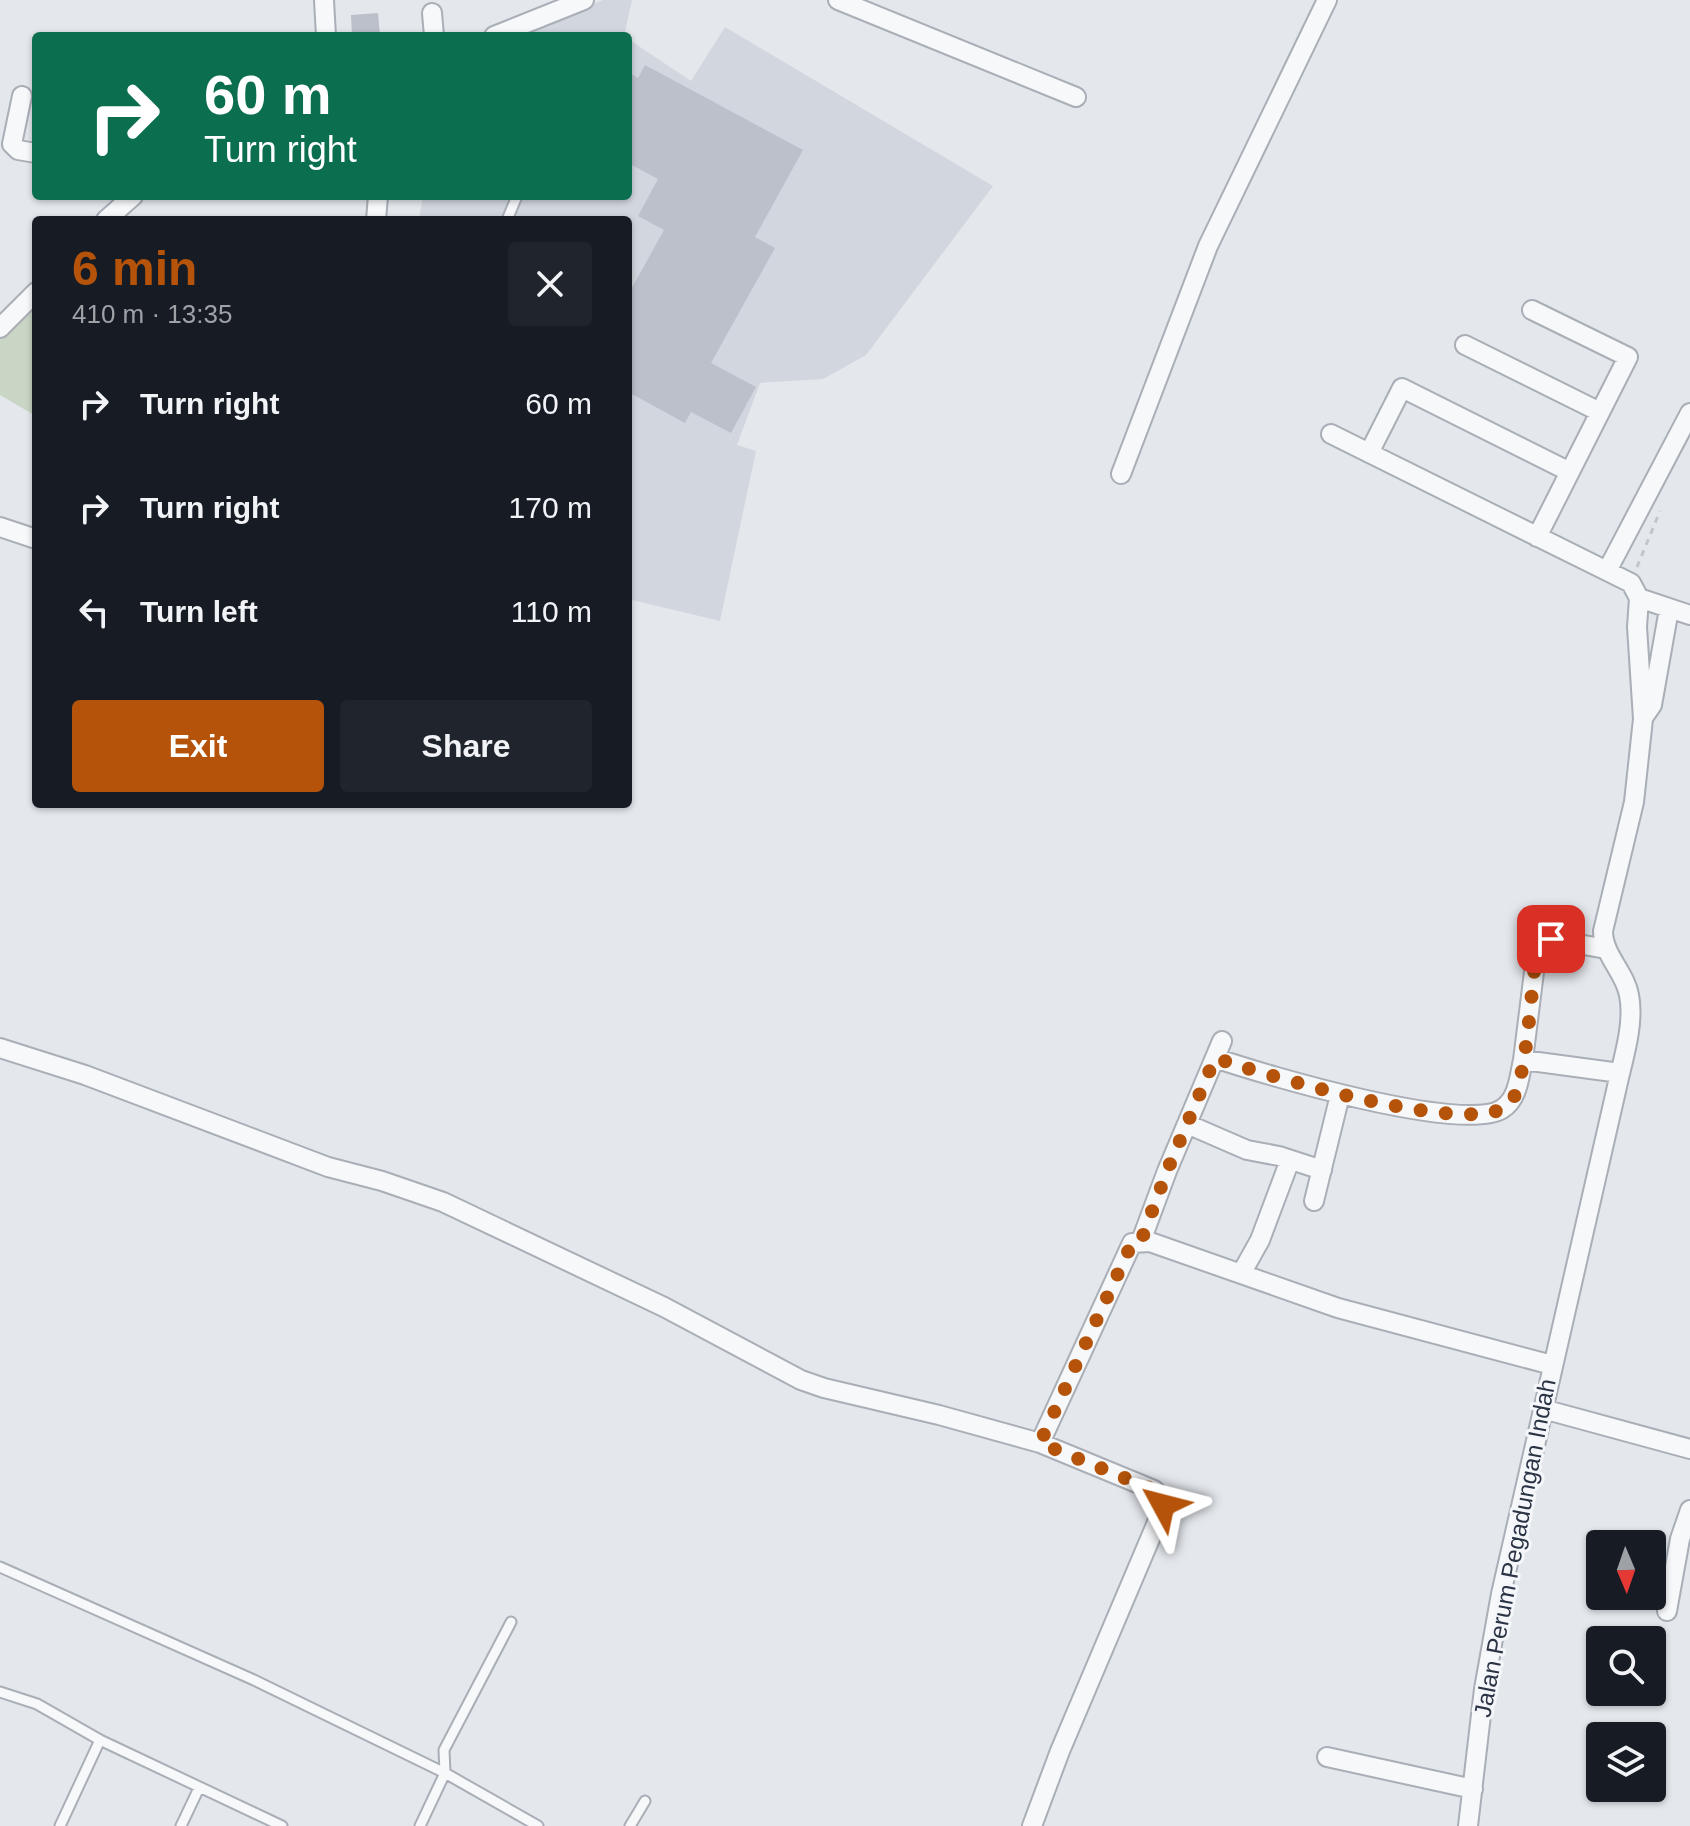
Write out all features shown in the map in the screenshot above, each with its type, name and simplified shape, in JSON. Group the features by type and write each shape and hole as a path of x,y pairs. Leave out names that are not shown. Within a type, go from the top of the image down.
{"street":[{"path":"324,0 326,32"},
{"path":"504,32 584,0"},
{"path":"838,0 1076,97"},
{"path":"1121,474 1208,246 1327,0"},
{"path":"432,13 434,32"},
{"path":"22,96 12,144 18,150 32,152"},
{"path":"110,216 128,200"},
{"path":"0,328 32,296"},
{"path":"1532,310 1628,357 1537,537"},
{"path":"1465,345 1600,412"},
{"path":"1369,453 1402,388 1570,472"},
{"path":"1607,571 1690,413"},
{"path":"1331,434 1607,571 1635,591 1669,609 1690,615"},
{"path":"0,527 32,538"},
{"path":"1141,1241 1218,1050 1284,1081 1340,1095 1440,1113 1489,1114 1499,1112 1511,1102 1523,1060 1536,956 1541,940 1606,949 1603,931 1634,802 1643,719 1635,591"},
{"path":"1643,719 1652,705 1669,609"},
{"name":"Jalan Perum Pegadungan Indah","path":"1468,1826 1492,1641 1629,1024 1629,993 1606,949"},
{"path":"0,1048 85,1075 328,1167 443,1202 664,1307 801,1380 1040,1443 1154,1490 1163,1499 1161,1513 1060,1751 1032,1826"},
{"path":"1523,1060 1620,1073"},
{"path":"1314,1201 1340,1095"},
{"path":"1187,1124 1247,1150 1322,1170"},
{"path":"1241,1274 1260,1240 1290,1160"},
{"path":"1040,1443 1132,1243 1141,1241 1338,1308 1552,1365"},
{"path":"1543,1409 1690,1449"},
{"path":"1667,1611 1680,1539 1690,1510"},
{"path":"1327,1757 1473,1789"}],"lane":[{"path":"0,1567 254,1680 445,1773 538,1826"},
{"path":"420,1826 445,1773 444,1750 511,1622"},
{"path":"0,1692 37,1704 100,1740 282,1826"},
{"path":"60,1826 100,1740"},
{"path":"181,1826 199,1788"},
{"path":"630,1826 645,1801"}],"path":[{"path":"1635,591 1663,506"}],"shaded area":[{"path":"603,0 632,0 625,32 526,32"},
{"path":"725,27 993,186 866,355 823,379 760,383 737,445 756,451 720,621 632,600 632,216 420,216 422,200 632,200 632,42 691,81"}],"green space":[{"path":"32,303 32,414 0,395 0,337"}],"building":[{"path":"378,13 380,32 352,32 351,15"},
{"path":"645,65 803,150 755,237 775,248 711,363 756,387 731,433 691,412 685,423 632,394 632,288 664,230 638,216 658,179 632,165 632,74 638,78"}],"route":[{"path":"1163,1505 1161,1495 1154,1490 1040,1443 1132,1243 1141,1241 1215,1058 1284,1081 1340,1095 1440,1113 1474,1115 1499,1112 1511,1102 1516,1090 1523,1060 1538,945 1541,940 1551,939"}]}
